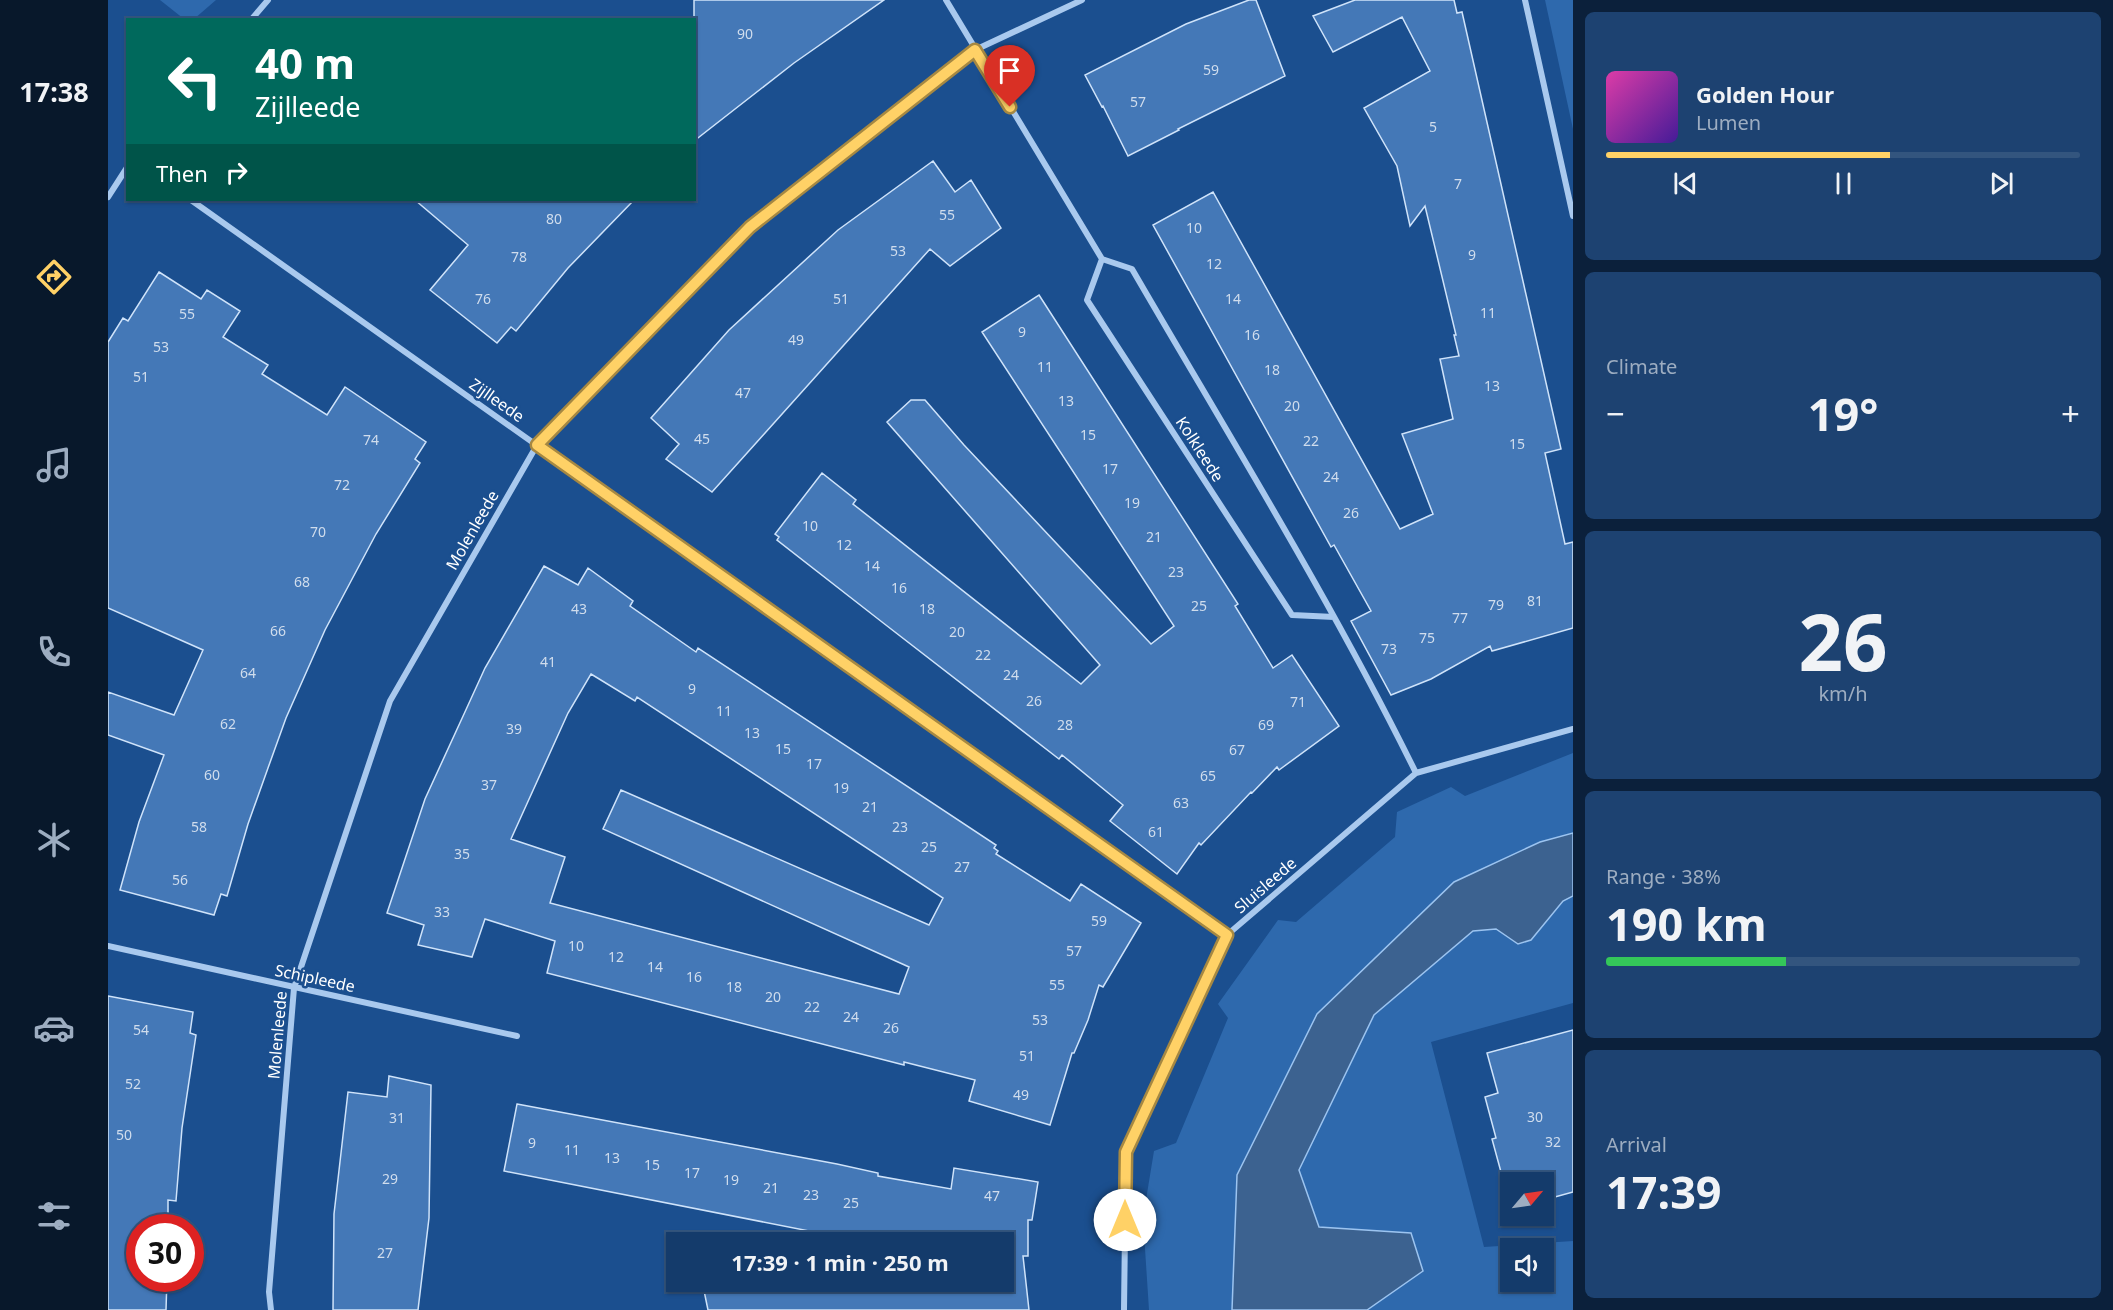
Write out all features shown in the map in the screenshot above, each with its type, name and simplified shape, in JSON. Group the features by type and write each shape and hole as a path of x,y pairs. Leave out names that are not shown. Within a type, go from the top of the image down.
{"street":[{"path":"253,18 268,0"},
{"path":"946,0 1102,259"},
{"name":"Molenleede","path":"271,1310 269,1292 294,988 390,701 537,445 750,227 975,50 1082,0"},
{"path":"1525,0 1573,216"},
{"path":"108,197 126,169"},
{"name":"Zijlleede","path":"192,201 1227,935"},
{"name":"Kolkleede","path":"1334,617 1292,615 1093,310 1087,300 1102,259 1132,269 1334,617 1374,688 1416,773"},
{"name":"Sluisleede","path":"1124,1310 1126,1152 1227,935 1416,773 1573,729"},
{"name":"Schipleede","path":"108,946 517,1036"}],"shaded area":[{"path":"160,0 216,0 195,18 183,18"},
{"path":"1545,0 1573,0 1573,129"},
{"path":"1573,753 1573,833 1540,842 1454,882 1237,1175 1232,1310 1149,1310 1143,1218 1154,1151 1176,1143 1228,1018 1218,1004 1278,920 1296,922 1395,837 1397,812 1451,787 1465,796"},
{"path":"1573,833 1573,896 1563,901 1531,940 1518,944 1496,929 1473,931 1374,1015 1299,1170 1319,1227 1411,1233 1423,1271 1367,1310 1232,1310 1237,1175 1317,1014 1454,882 1540,842"},
{"path":"1573,896 1573,1003 1431,1042 1484,1247 1500,1246 1500,1292 1554,1292 1554,1242 1573,1241 1573,1310 1367,1310 1423,1271 1319,1227 1299,1170 1374,1015 1473,931 1496,929 1518,944 1531,940 1563,901"}],"building":[{"path":"694,0 884,0 794,63 696,139 696,18 694,18"},
{"path":"1249,0 1256,0 1285,76 1128,156 1085,75 1186,24"},
{"path":"1355,0 1454,0 1457,13 1462,12 1561,449 1545,453 1565,544 1573,542 1573,628 1492,651 1490,646 1431,679 1391,695 1351,621 1371,611 1334,545 1331,547 1153,225 1213,192 1400,529 1433,514 1402,434 1453,419 1440,359 1459,356 1454,335 1456,335 1425,206 1410,226 1397,166 1364,108 1430,71 1402,17 1333,52 1313,16"},
{"path":"933,161 955,192 971,180 1001,228 950,266 930,249 712,492 666,459 679,444 651,418 729,330 838,230"},
{"path":"416,201 633,201 568,268 516,331 511,327 497,343 430,290 468,245"},
{"path":"159,272 201,299 207,290 240,311 223,337 268,365 262,374 327,415 345,387 426,442 415,459 420,463 376,534 325,630 286,718 248,824 227,896 221,894 214,915 120,890 139,822 164,755 108,735 108,692 174,715 203,650 108,608 108,342 123,318 128,321"},
{"path":"1039,295 1238,604 1235,606 1273,668 1292,655 1339,726 1279,770 1277,767 1201,845 1199,843 1177,874 1110,821 1123,805 1062,755 1059,759 882,622 777,540 779,537 775,534 822,473 856,500 853,504 1081,684 1100,665 887,422 911,400 925,400 964,445 1151,644 1174,626 982,332"},
{"path":"544,566 578,585 588,568 633,601 630,606 696,652 698,648 996,845 994,848 998,851 996,854 1070,901 1081,884 1141,923 1103,987 1099,985 1088,1020 1072,1053 1050,1125 969,1101 975,1080 904,1062 904,1065 547,973 555,941 485,919 472,957 418,945 424,925 387,913 425,799 485,668","holes":["591,674 635,701 637,697 943,898 929,925 621,790 603,829 909,967 899,994 550,903 565,857 511,839 568,713"]},
{"path":"108,996 193,1012 190,1033 196,1035 182,1128 176,1201 168,1200 168,1214 126,1214 126,1292 167,1292 166,1310 108,1310"},
{"path":"1573,1030 1573,1192 1554,1197 1554,1172 1501,1172 1492,1139 1496,1138 1485,1097 1498,1093 1487,1053"},
{"path":"389,1076 431,1085 429,1218 418,1310 333,1310 334,1214 348,1092 387,1097"},
{"path":"517,1104 837,1164 878,1173 878,1176 951,1189 954,1168 1038,1182 1032,1220 1028,1220 1028,1256 1023,1256 1029,1310 708,1310 704,1292 1014,1292 1014,1232 814,1232 504,1171"}],"route":[{"path":"1010,107 975,50 750,227 537,445 1227,935 1126,1152 1125,1220"}]}
